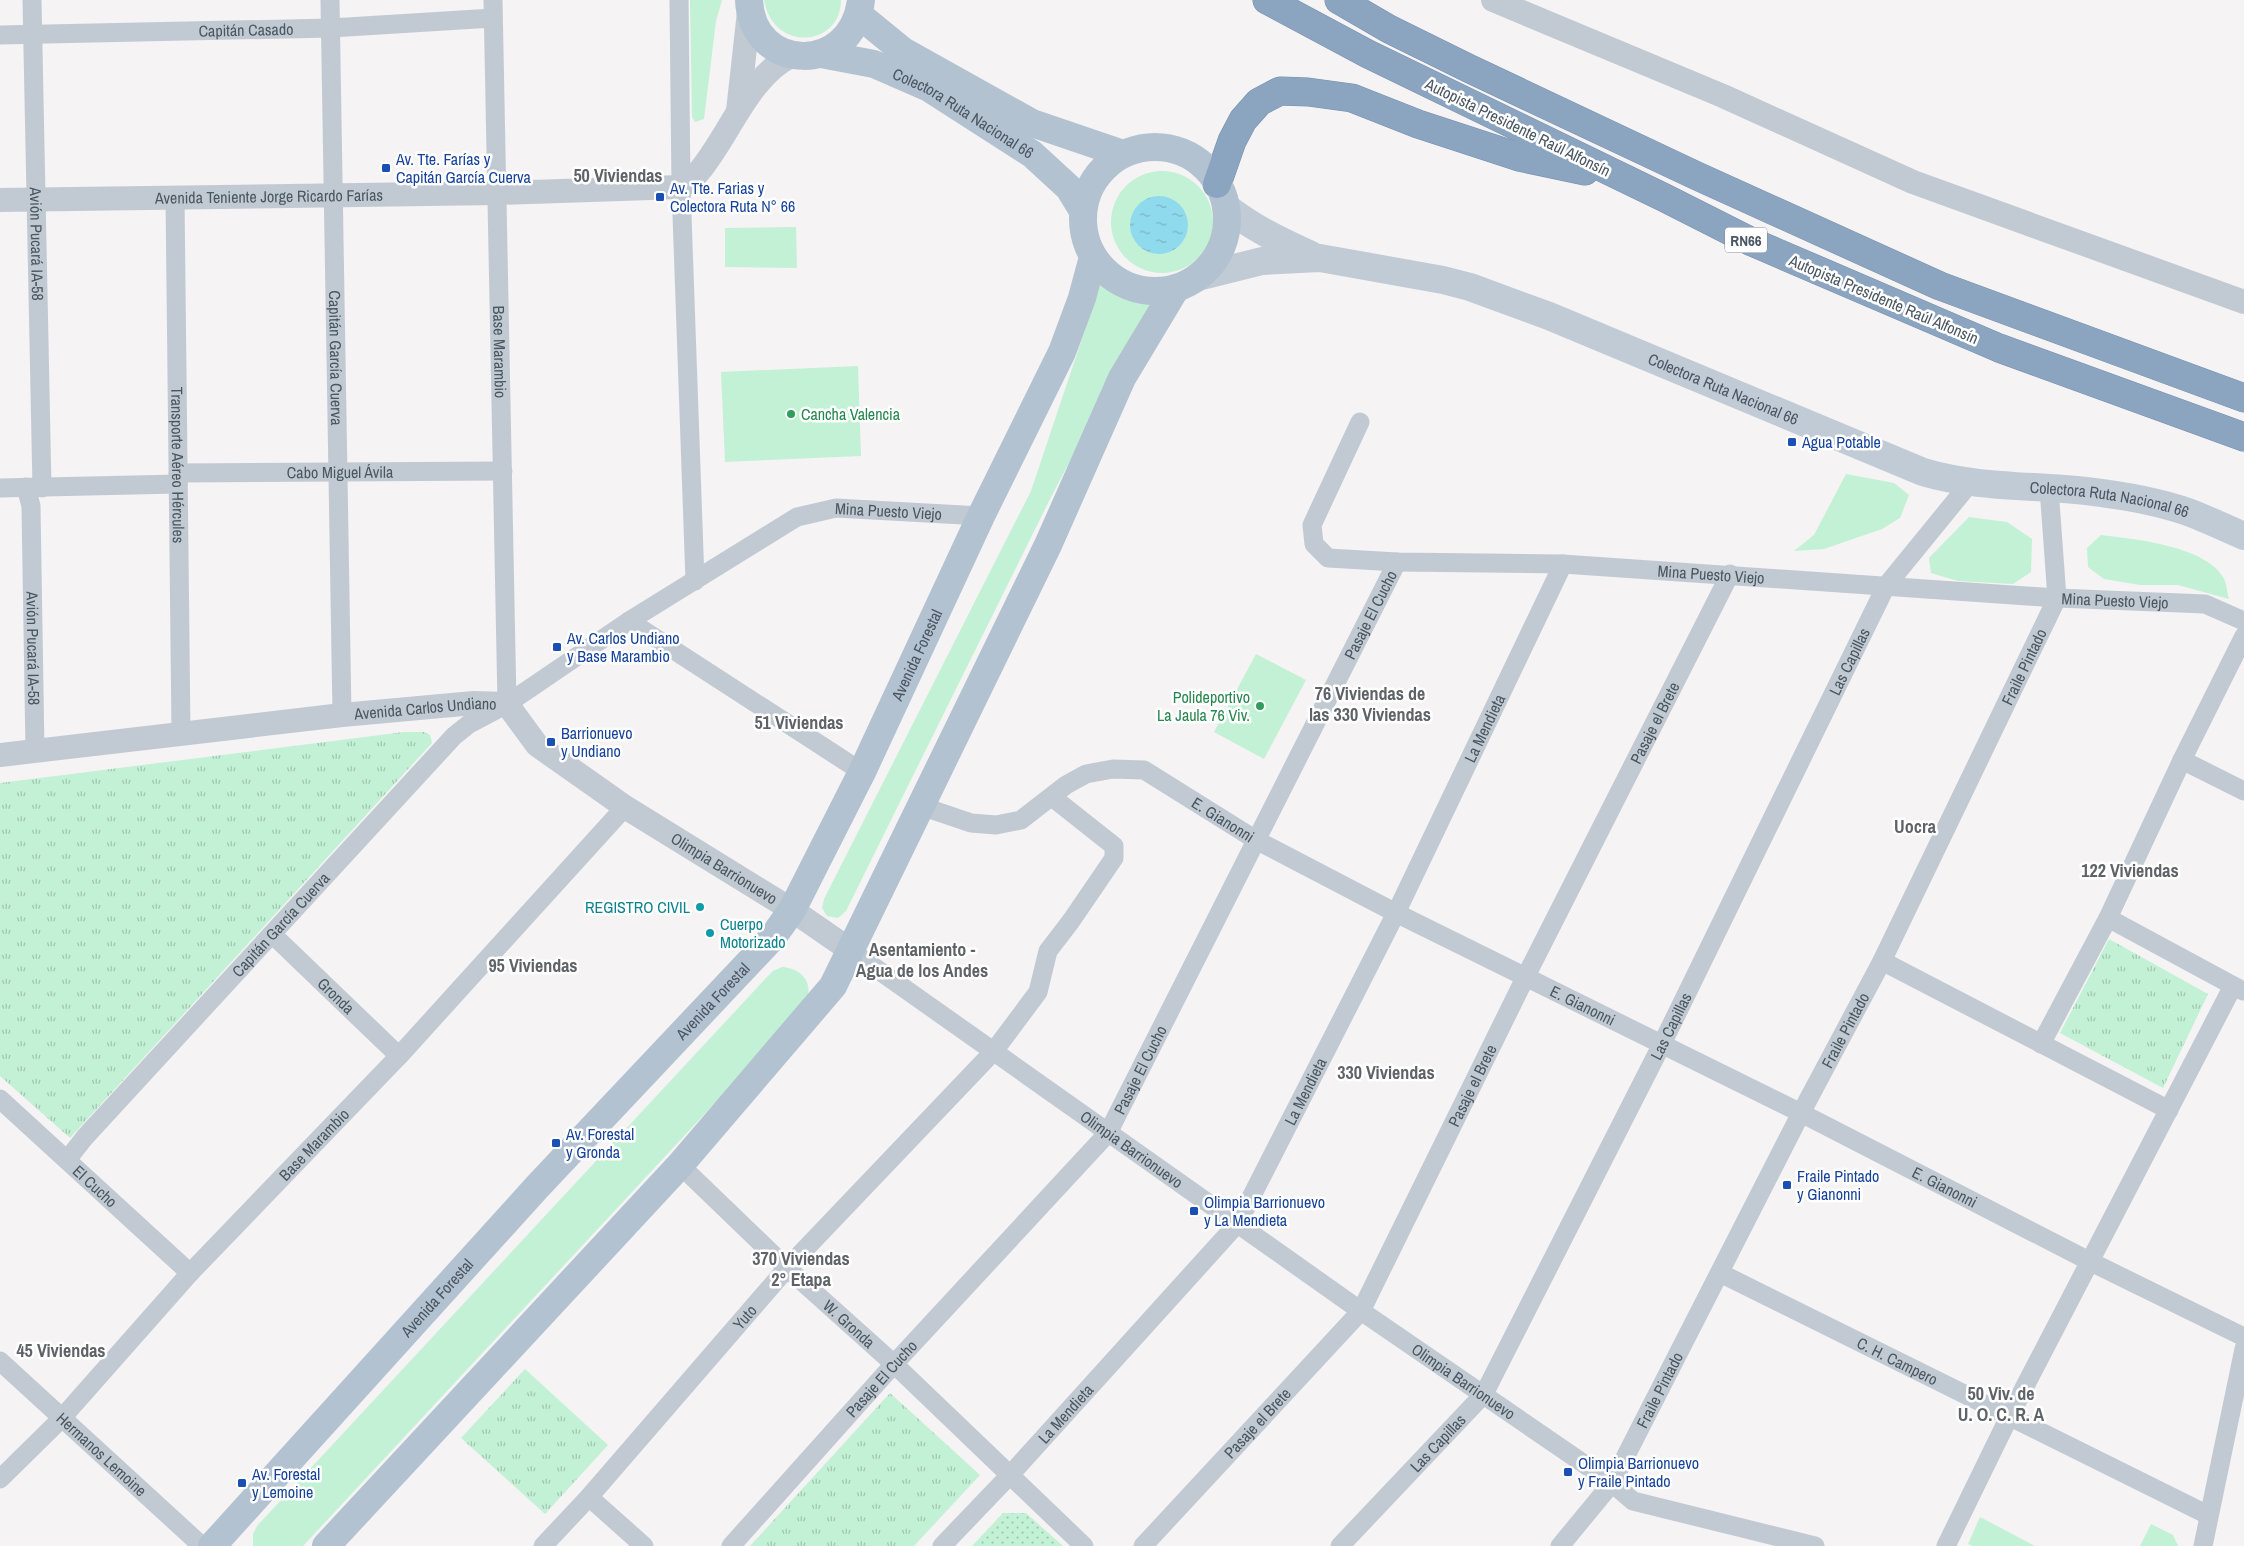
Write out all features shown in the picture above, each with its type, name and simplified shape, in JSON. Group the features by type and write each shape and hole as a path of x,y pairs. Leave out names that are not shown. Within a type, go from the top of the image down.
{"highway":[{"name":"Autopista Presidente Raúl Alfonsín","path":"1267,0 1368,54 1752,242 1999,348 2244,437"},
{"name":"Autopista Presidente Raúl Alfonsín","path":"1339,0 1389,29 1512,88 1697,176 1940,286 2244,398"},
{"path":"1222,195 1232,141 1242,120 1259,102 1280,91 1308,92 1352,98 1418,124 1519,158 1628,180"}],"main road":[{"path":"749,6 756,29 768,43 793,55"},
{"path":"821,54 838,45 851,32 860,8"},
{"name":"Colectora Ruta Nacional 66","path":"860,8 903,51 1032,123 1123,154"},
{"name":"Colectora Ruta Nacional 66","path":"793,55 821,54 874,64 929,88 1032,154 1069,188 1083,211"},
{"path":"326,1546 680,1165 833,986 1048,545 1122,378 1187,283 1214,260 1225,239 1228,215 1222,195 1210,172 1192,157 1170,148 1146,148 1123,154 1104,168 1090,188 1083,211 1084,235 1093,257 1108,275 1129,287 1153,292 1187,283 1262,262 1320,258"},
{"path":"1222,195 1249,225 1273,238 1320,258"},
{"name":"Avenida Forestal","path":"212,1546 537,1188 772,938 792,910 862,772 981,516 1062,352 1082,298 1093,257"},
{"name":"Colectora Ruta Nacional 66","path":"1320,258 1443,280 1491,294 1549,316 1923,472 1970,483 2105,494 2156,504 2188,512 2244,536"}],"street":[{"name":"Avión Pucará IA-58","path":"32,0 36,199 34,487 31,506 35,751"},
{"name":"Capitán García Cuerva","path":"330,0 342,715"},
{"path":"679,0 681,187 695,580"},
{"path":"1493,0 1723,96 1913,182 2244,302"},
{"path":"738,112 749,6"},
{"name":"Capitán Casado","path":"0,34 331,28 493,9"},
{"name":"Base Marambio","path":"493,9 507,704"},
{"path":"681,187 696,176 738,112 766,75 781,60 793,55"},
{"name":"Avenida Teniente Jorge Ricardo Farías","path":"0,200 498,193 681,187"},
{"name":"Transporte Aéreo Hércules","path":"175,197 181,732"},
{"name":"Mina Puesto Viejo","path":"1360,422 1312,525 1314,544 1328,558 1397,562 1563,564 2057,598 2205,604 2244,621"},
{"name":"Cabo Miguel Ávila","path":"0,488 337,473 503,471"},
{"name":"Las Capillas","path":"1340,1546 1484,1394 1662,1044 1886,586 1970,483"},
{"name":"Fraile Pintado","path":"1560,1546 1612,1483 1801,1113 1882,962 2057,598 2049,488"},
{"name":"Mina Puesto Viejo","path":"797,517 836,508 981,516"},
{"name":"Avenida Carlos Undiano","path":"0,755 181,732 342,715 474,703 507,704 629,621 797,517"},
{"name":"Pasaje El Cucho","path":"732,1546 894,1364 1108,1133 1397,562"},
{"name":"La Mendieta","path":"942,1546 1010,1475 1238,1223 1396,913 1563,564"},
{"name":"Pasaje el Brete","path":"1143,1546 1361,1311 1526,976 1730,574"},
{"path":"629,621 862,772"},
{"path":"2040,1044 2108,918 2182,760 2244,636"},
{"name":"Capitán García Cuerva","path":"67,1160 85,1137 454,736 469,724 507,704"},
{"name":"Olimpia Barrionuevo","path":"507,704 537,745 624,807 792,910 1361,1311 1612,1483 1633,1501 1815,1546"},
{"path":"2182,760 2244,791"},
{"name":"E. Gianonni","path":"921,806 971,823 996,825 1021,820 1052,796 1086,774 1112,769 1144,770 1256,840 1396,913 1801,1113 2091,1262 2244,1337"},
{"name":"Yuto","path":"543,1546 589,1497 787,1268 994,1051 1038,992 1048,951 1071,922 1114,858 1114,846 1052,796"},
{"name":"Base Marambio","path":"0,1479 61,1419 190,1273 399,1056 624,807"},
{"path":"1946,1546 2010,1417 2169,1110 2239,989 2108,918"},
{"name":"Gronda","path":"272,934 399,1056"},
{"path":"1882,962 2169,1110"},
{"name":"El Cucho","path":"0,1099 190,1273"},
{"name":"W. Gronda","path":"680,1165 787,1268 894,1364 1084,1546"},
{"name":"C. H. Campero","path":"1720,1273 2208,1515"},
{"path":"2203,1546 2244,1349"},
{"name":"Hermanos Lemoine","path":"0,1362 202,1546"},
{"path":"589,1497 644,1546"}],"green space":[{"path":"690,0 722,0 716,21 704,119 695,122 692,117"},
{"path":"764,0 841,0 838,16 830,27 819,35 806,38 792,36 780,29 770,17"},
{"path":"1162,171 1182,175 1198,186 1209,202 1213,222 1209,242 1198,258 1182,269 1162,273 1142,269 1126,258 1115,242 1111,222 1115,202 1126,186 1142,175"},
{"path":"796,227 797,268 725,267 725,228"},
{"path":"1101,282 1113,292 1125,298 1153,302 1050,499 846,911 838,918 827,916 822,908 824,899 1031,491"},
{"name":"Cancha Valencia","path":"858,366 861,456 725,462 721,372"},
{"path":"1846,474 1894,483 1909,495 1900,518 1882,529 1824,549 1794,551 1814,535"},
{"path":"1969,517 2007,522 2032,539 2031,572 2013,584 1958,581 1931,573 1929,558"},
{"path":"2101,535 2168,546 2201,558 2214,566 2223,577 2229,599 2178,585 2140,585 2104,579 2088,567 2087,548"},
{"name":"Polideportivo La Jaula 76 Viv.","path":"1256,654 1306,680 1264,759 1214,732"},
{"path":"404,732 424,732 430,735 432,743 70,1138 0,1076 0,783"},
{"path":"2109,939 2208,994 2163,1088 2060,1033"},
{"path":"782,967 797,971 806,980 808,992 804,1007 303,1546 253,1546 253,1534 257,1526 767,977 773,971"},
{"path":"525,1369 608,1445 545,1514 461,1438"},
{"path":"890,1393 980,1475 914,1546 750,1546"},
{"path":"1003,1513 1026,1513 1063,1546 972,1546"},
{"path":"1980,1517 2035,1546 1973,1546 1968,1544"},
{"path":"2151,1524 2173,1535 2178,1546 2140,1546"}],"water":[{"path":"1159,196 1170,198 1183,209 1188,225 1186,236 1175,249 1159,254 1148,252 1135,241 1130,225 1132,214 1143,201"}],"place":[{"name":"Av. Tte. Farías y Capitán García Cuerva","path":"386,168"},
{"name":"Av. Tte. Farias y Colectora Ruta N° 66","path":"660,197"},
{"name":"Cancha Valencia","path":"791,414"},
{"name":"Agua Potable","path":"1792,442"},
{"name":"Av. Carlos Undiano y Base Marambio","path":"557,647"},
{"name":"Polideportivo La Jaula 76 Viv.","path":"1260,706"},
{"name":"Barrionuevo y Undiano","path":"551,742"},
{"name":"REGISTRO CIVIL","path":"700,907"},
{"name":"Cuerpo Motorizado","path":"710,933"},
{"name":"Av. Forestal y Gronda","path":"556,1143"},
{"name":"Fraile Pintado y Gianonni","path":"1787,1185"},
{"name":"Olimpia Barrionuevo y La Mendieta","path":"1194,1211"},
{"name":"Olimpia Barrionuevo y Fraile Pintado","path":"1568,1472"},
{"name":"Av. Forestal y Lemoine","path":"242,1483"}],"district":[{"name":"50 Viviendas","path":"618,175"},
{"name":"76 Viviendas de las 330 Viviendas","path":"1370,703"},
{"name":"51 Viviendas","path":"799,722"},
{"name":"Uocra","path":"1915,826"},
{"name":"122 Viviendas","path":"2130,870"},
{"name":"Asentamiento - Agua de los Andes","path":"922,960"},
{"name":"95 Viviendas","path":"533,965"},
{"name":"330 Viviendas","path":"1386,1072"},
{"name":"370 Viviendas 2° Etapa","path":"801,1268"},
{"name":"45 Viviendas","path":"61,1350"},
{"name":"50 Viv. de U. O. C. R. A","path":"2001,1404"}]}
